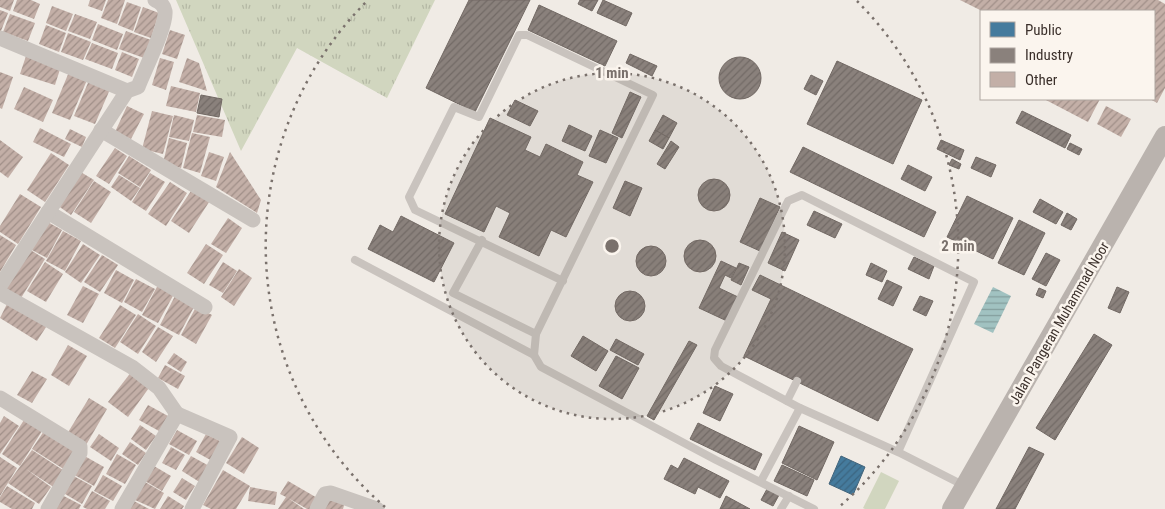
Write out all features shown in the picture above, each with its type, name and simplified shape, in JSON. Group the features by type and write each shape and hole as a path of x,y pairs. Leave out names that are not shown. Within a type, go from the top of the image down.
{"main road":[{"name":"Jalan Pangeran Muhammad Noor","path":"952,509 1098,257 1165,136"}],"street":[{"path":"0,286 127,91 138,87 164,24 165,12 162,5 155,0"},
{"path":"0,38 127,91"},
{"path":"101,130 253,220"},
{"path":"48,212 205,307"},
{"path":"0,293 132,367 159,388 177,414 230,437 192,509"},
{"path":"0,398 80,447 80,453 48,509"},
{"path":"122,509 177,414"},
{"path":"317,509 325,494 331,492 377,509"}],"lane":[{"path":"534,355 536,334 563,281 653,95 527,35 519,35 479,117 454,107 409,197 415,210 482,240 563,281"},
{"path":"898,452 974,282 802,195 788,201 715,350 714,358 721,366 800,408 898,452 965,486"},
{"path":"482,240 453,293 536,334"},
{"path":"355,260 534,355 541,366 716,460 814,509"},
{"path":"787,401 798,382"},
{"path":"761,482 800,408"},
{"path":"781,509 789,496"}],"green space":[{"path":"176,0 435,0 387,98 297,48 241,151"},
{"path":"881,472 899,481 885,509 865,509 863,508"}],"water":[{"path":"993,287 1011,296 993,333 974,324"}],"building: Public":[{"path":"841,456 865,467 853,495 829,484"}],"building: Industry":[{"path":"469,0 530,0 475,112 426,88"},
{"path":"580,0 598,0 592,11 578,4"},
{"path":"603,0 632,13 626,26 597,13"},
{"path":"539,5 617,41 605,66 528,30"},
{"path":"630,54 657,66 652,76 626,63"},
{"path":"744,57 752,60 758,66 761,78 758,90 752,96 736,99 728,96 722,90 719,74 722,66 728,60"},
{"path":"837,61 922,100 893,164 807,124"},
{"path":"811,75 823,81 816,95 804,89"},
{"path":"630,92 641,97 622,138 612,133"},
{"path":"201,95 222,99 219,117 197,113"},
{"path":"515,100 538,111 530,126 507,115"},
{"path":"1022,111 1071,135 1065,148 1016,123"},
{"path":"663,115 677,123 669,138 655,130"},
{"path":"490,118 531,137 525,150 540,157 546,144 583,162 577,175 593,182 566,237 551,230 539,256 499,237 510,213 496,206 484,232 445,214"},
{"path":"569,125 592,136 585,151 562,141"},
{"path":"600,130 618,138 606,163 589,156"},
{"path":"655,130 669,138 663,149 649,141"},
{"path":"941,140 964,150 960,160 937,149"},
{"path":"671,141 679,147 665,169 657,164"},
{"path":"1070,143 1082,149 1079,155 1067,149"},
{"path":"803,147 936,212 924,237 790,172"},
{"path":"976,157 996,165 991,177 971,168"},
{"path":"952,159 961,164 959,169 949,165"},
{"path":"908,165 932,177 925,191 901,179"},
{"path":"714,179 726,183 730,195 726,207 714,211 702,207 698,195 702,183"},
{"path":"625,181 642,188 630,216 613,208"},
{"path":"967,196 1013,218 993,259 947,237"},
{"path":"760,198 780,207 760,251 740,242"},
{"path":"1040,199 1063,212 1056,224 1033,212"},
{"path":"814,211 842,224 835,238 807,225"},
{"path":"1067,213 1077,219 1071,230 1061,225"},
{"path":"401,216 454,243 434,282 368,249 380,225 393,232"},
{"path":"1019,220 1045,233 1024,275 998,263"},
{"path":"782,232 799,240 785,271 768,263"},
{"path":"700,240 712,244 716,256 712,268 700,272 688,268 684,256 688,244"},
{"path":"651,246 657,247 665,255 665,267 657,275 651,276 645,275 637,267 636,261 637,255 645,247"},
{"path":"1046,253 1060,260 1046,286 1032,279"},
{"path":"914,257 934,266 929,279 908,269"},
{"path":"721,261 736,268 731,278 725,275 719,288 738,297 727,321 699,308"},
{"path":"739,263 749,267 741,285 731,280"},
{"path":"871,263 887,271 882,282 866,275"},
{"path":"760,275 913,349 878,421 744,356 771,299 752,290"},
{"path":"887,280 902,287 893,306 878,299"},
{"path":"1117,287 1129,292 1120,313 1108,308"},
{"path":"1039,288 1046,291 1043,298 1036,295"},
{"path":"630,291 636,292 644,300 644,312 636,320 630,321 624,320 616,312 615,306 616,300 624,292"},
{"path":"920,296 933,301 926,316 913,310"},
{"path":"1094,334 1112,345 1055,440 1036,428"},
{"path":"583,336 608,351 596,371 571,356"},
{"path":"616,339 644,354 638,365 610,350"},
{"path":"689,341 697,345 654,420 647,416"},
{"path":"616,356 639,368 622,399 599,386"},
{"path":"715,386 733,394 720,421 703,413"},
{"path":"698,423 762,454 755,470 690,439"},
{"path":"799,426 834,442 817,480 782,463"},
{"path":"1029,447 1044,454 1015,509 996,509"},
{"path":"684,458 729,481 720,498 698,487 695,494 664,479 671,465 678,469"},
{"path":"782,465 814,480 807,496 774,481"},
{"path":"767,489 779,495 773,506 761,500"},
{"path":"726,496 750,509 720,509"}],"building: Other":[{"path":"0,0 14,0 10,11 0,7"},
{"path":"17,0 31,0 40,4 34,19 13,11"},
{"path":"90,0 106,0 102,11 88,6"},
{"path":"108,0 125,0 117,24 101,18"},
{"path":"960,0 1158,0 1165,4 1165,88 1157,103 1152,100 1155,100 1155,10 980,10"},
{"path":"127,2 141,7 133,31 118,25"},
{"path":"52,6 73,14 66,31 46,23"},
{"path":"143,7 159,13 151,38 134,32"},
{"path":"0,10 8,13 1,31 0,31"},
{"path":"10,14 35,23 28,41 3,32"},
{"path":"75,14 97,22 90,39 68,31"},
{"path":"98,24 123,34 117,50 92,40"},
{"path":"46,25 66,33 59,52 39,44"},
{"path":"170,30 185,35 177,59 162,54"},
{"path":"126,31 151,40 144,58 119,49"},
{"path":"68,33 91,42 83,60 61,52"},
{"path":"92,43 118,53 112,69 85,59"},
{"path":"122,52 139,59 132,77 115,70"},
{"path":"26,56 61,66 55,85 20,74"},
{"path":"160,58 174,62 166,90 152,85"},
{"path":"187,58 199,63 207,91 179,82"},
{"path":"0,72 13,77 2,109 0,108"},
{"path":"69,72 87,80 70,120 52,113"},
{"path":"90,78 111,87 95,124 74,116"},
{"path":"171,86 200,93 196,112 166,106"},
{"path":"24,87 53,100 43,122 14,109"},
{"path":"1046,100 1099,100 1088,122"},
{"path":"127,106 144,114 131,139 115,132"},
{"path":"1106,106 1131,119 1121,137 1097,124"},
{"path":"152,111 173,116 163,154 142,149"},
{"path":"174,115 194,120 189,141 169,137"},
{"path":"197,115 225,120 222,137 193,132"},
{"path":"40,128 71,144 64,157 33,142"},
{"path":"70,129 86,137 82,147 65,139"},
{"path":"192,133 210,137 200,173 183,168"},
{"path":"169,138 187,143 181,168 163,163"},
{"path":"0,140 23,157 8,178 0,172"},
{"path":"115,148 127,156 109,184 96,176"},
{"path":"209,152 224,157 216,181 201,176"},
{"path":"230,152 261,200 257,213 216,187"},
{"path":"51,153 69,165 45,202 27,190"},
{"path":"129,156 151,170 140,187 118,173"},
{"path":"79,171 94,180 71,215 57,205"},
{"path":"150,173 165,182 146,211 132,202"},
{"path":"119,175 140,188 131,201 111,187"},
{"path":"94,181 111,192 91,223 74,212"},
{"path":"170,182 187,193 166,226 148,214"},
{"path":"193,188 211,199 189,233 171,221"},
{"path":"20,194 41,207 18,244 0,232 0,226"},
{"path":"228,218 242,228 226,253 211,244"},
{"path":"46,221 62,230 47,258 30,249"},
{"path":"63,231 81,241 65,271 46,261"},
{"path":"0,235 16,245 0,272"},
{"path":"83,244 100,255 81,283 65,272"},
{"path":"206,244 223,255 204,284 187,273"},
{"path":"29,249 45,259 21,298 5,289"},
{"path":"102,255 118,265 100,292 84,282"},
{"path":"45,262 63,274 46,302 27,291"},
{"path":"223,262 237,271 223,293 209,285"},
{"path":"239,269 252,278 234,306 221,297"},
{"path":"116,270 134,280 122,303 104,293"},
{"path":"136,279 155,289 142,312 124,302"},
{"path":"158,285 174,294 158,323 142,315"},
{"path":"83,286 99,294 83,323 67,315"},
{"path":"175,296 194,307 179,335 160,325"},
{"path":"9,300 48,324 37,341 0,318"},
{"path":"120,305 136,315 115,348 99,338"},
{"path":"196,307 212,315 196,344 181,335"},
{"path":"138,314 156,326 138,354 120,342"},
{"path":"158,327 173,336 156,362 142,352"},
{"path":"68,345 87,356 69,386 51,375"},
{"path":"174,353 187,362 181,372 167,363"},
{"path":"165,365 185,376 178,389 158,378"},
{"path":"32,371 47,379 32,403 17,395"},
{"path":"132,371 151,385 128,417 108,402"},
{"path":"89,398 107,409 86,445 67,434"},
{"path":"148,405 168,416 159,431 139,420"},
{"path":"4,416 19,426 0,454 0,423"},
{"path":"24,420 42,431 20,466 2,454"},
{"path":"140,425 156,436 146,450 131,439"},
{"path":"177,430 197,441 189,455 169,444"},
{"path":"44,431 77,451 65,470 32,449"},
{"path":"99,434 119,448 111,461 90,447"},
{"path":"206,434 224,443 214,462 196,452"},
{"path":"242,437 259,448 244,474 226,463"},
{"path":"130,442 146,453 138,465 122,454"},
{"path":"171,447 185,455 176,470 162,463"},
{"path":"32,450 66,472 55,488 26,469 51,487 39,504 8,483"},
{"path":"81,454 104,467 94,486 71,473"},
{"path":"117,454 136,465 125,484 106,474"},
{"path":"191,456 211,467 201,483 182,471"},
{"path":"0,457 17,468 0,496"},
{"path":"154,466 171,476 162,491 145,481"},
{"path":"223,470 250,486 236,509 211,509 203,505"},
{"path":"70,474 92,486 82,504 60,491"},
{"path":"103,475 122,486 113,501 94,491"},
{"path":"182,478 195,486 186,500 173,492"},
{"path":"288,481 319,499 313,509 307,509 288,498 304,509 278,509 286,497 280,494"},
{"path":"145,482 164,493 155,509 135,500"},
{"path":"7,486 35,503 32,509 12,509 0,502 0,497"},
{"path":"250,487 277,492 275,505 248,501"},
{"path":"92,491 110,501 105,509 87,509 83,507"},
{"path":"60,494 81,505 79,509 53,509"},
{"path":"168,496 184,506 182,509 160,509"},
{"path":"328,496 345,502 343,509 323,509"},
{"path":"134,501 149,509 129,509"}]}
